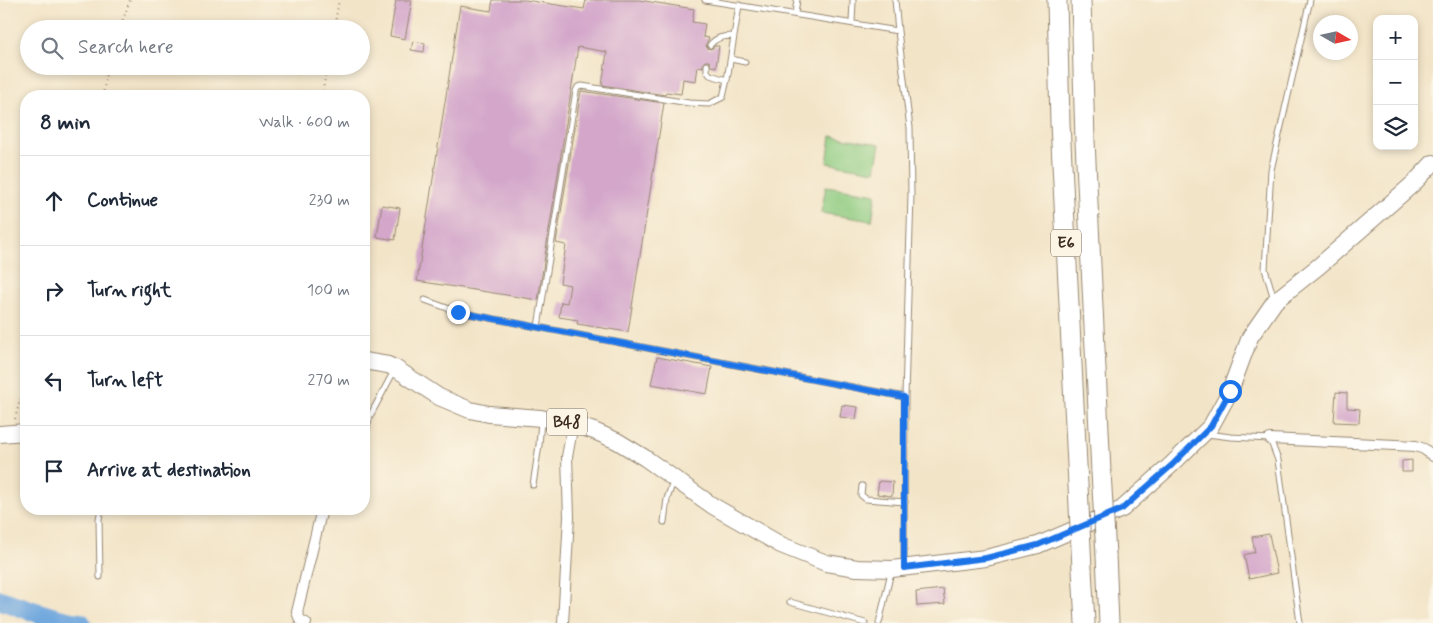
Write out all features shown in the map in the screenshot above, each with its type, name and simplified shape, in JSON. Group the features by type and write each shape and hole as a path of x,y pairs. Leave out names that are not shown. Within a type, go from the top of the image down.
{"highway":[{"name":"E6","path":"1057,0 1060,123 1086,623"},
{"name":"E6","path":"1081,0 1085,141 1109,623"}],"main road":[{"name":"B48","path":"370,362 395,368 439,397 470,410 490,414 541,418 572,424 617,441 646,458 713,506 781,545 826,563 872,569 898,568 986,558 1038,545 1122,509 1172,465 1211,426 1230,391 1250,337 1275,301 1319,266 1406,190 1433,163"}],"street":[{"path":"563,623 569,518 567,457 572,424"},
{"path":"1270,439 1416,446 1433,456"},
{"path":"306,623 300,620 297,612 321,515"}],"lane":[{"path":"705,0 898,31"},
{"path":"795,14 797,0"},
{"path":"852,23 853,0"},
{"path":"879,623 898,568 905,502 904,397 911,195 910,128 895,0"},
{"path":"1275,301 1265,269 1271,170 1310,0"},
{"path":"538,327 578,87 582,86 689,103 709,104 723,98 739,5"},
{"path":"710,45 719,37 734,36"},
{"path":"731,59 745,62"},
{"path":"707,68 710,75 727,80"},
{"path":"425,300 458,312 904,397"},
{"path":"370,416 395,368"},
{"path":"533,485 541,418"},
{"path":"1204,433 1231,437 1270,439 1278,460 1300,623"},
{"path":"664,522 674,479"},
{"path":"862,486 861,495 866,499 905,502"},
{"path":"99,515 100,576"},
{"path":"790,602 865,623"}],"path":[{"path":"122,20 130,0"},
{"path":"336,20 339,0"},
{"path":"104,90 106,75"},
{"path":"323,90 326,75"},
{"path":"14,433 20,400"}],"green space":[{"path":"831,136 880,144 875,171 827,163"},
{"path":"826,186 876,194 872,221 821,213"}],"building":[{"path":"396,0 412,0 405,39 390,36"},
{"path":"493,0 525,0 584,9 586,0 639,0 694,9 692,22 705,24 703,37 709,38 706,44 707,48 711,49 719,46 716,67 711,66 709,61 705,61 703,67 698,66 696,81 683,79 681,94 666,92 665,95 602,85 607,52 578,47 538,300 417,281 460,6 491,11"},
{"path":"413,41 425,43 424,52 411,50"},
{"path":"581,91 664,103 628,332 577,324 578,320 559,317 561,302 567,303 570,285 560,283 566,245 556,243"},
{"path":"382,205 400,208 395,240 377,237"},
{"path":"657,357 712,367 707,394 651,384"},
{"path":"1336,392 1347,393 1347,408 1360,409 1359,423 1334,422"},
{"path":"842,405 858,407 856,419 840,417"},
{"path":"1412,460 1412,472 1402,472 1402,461"},
{"path":"879,481 893,482 892,496 877,494"},
{"path":"1269,534 1277,573 1249,579 1244,555 1255,552 1252,537"},
{"path":"943,589 945,604 917,606 916,592"}],"waterway":[{"path":"0,600 51,617 81,623"}],"route":[{"path":"458,312 904,397 904,568 986,558 1038,545 1122,509 1172,465 1211,426 1230,391"}]}
